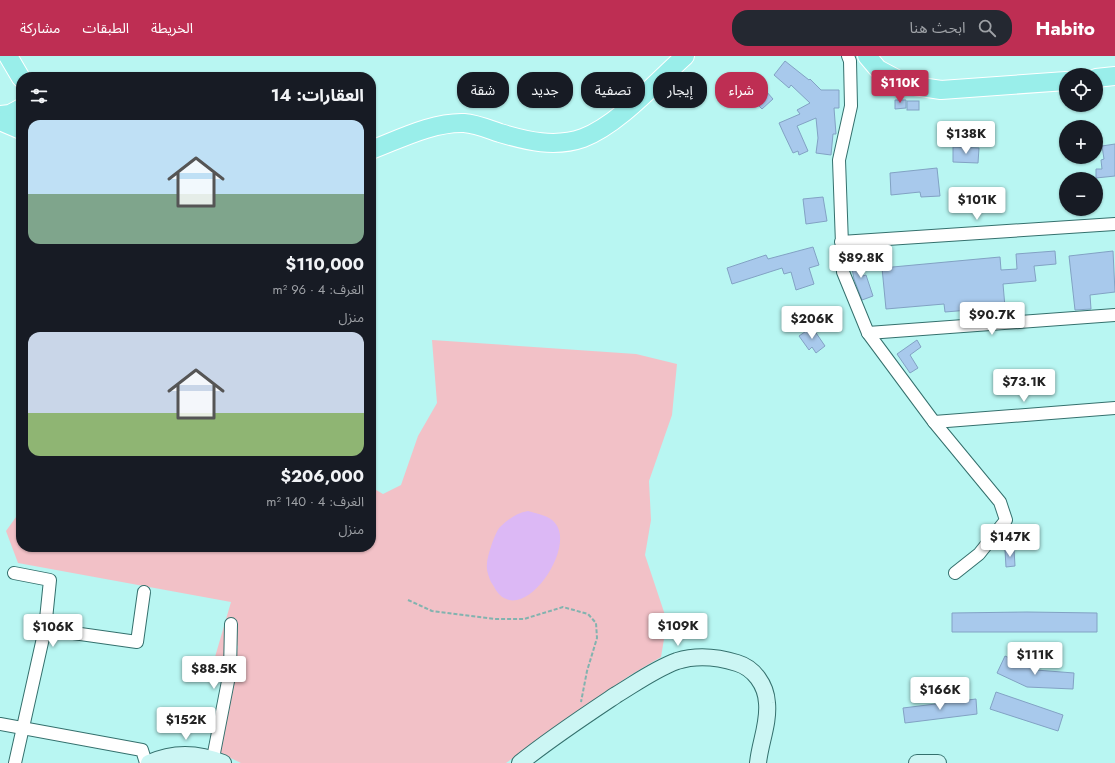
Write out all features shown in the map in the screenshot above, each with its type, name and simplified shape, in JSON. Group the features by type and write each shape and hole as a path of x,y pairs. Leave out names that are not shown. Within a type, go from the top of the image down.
{"main road":[{"path":"8,56 17,72"},
{"path":"376,148 446,124 482,126 537,143 560,143 582,138 603,128 684,56"},
{"path":"867,56 878,69 908,85 941,90 1059,82"},
{"path":"1103,77 1115,76"},
{"path":"0,115 10,114 16,111"},
{"path":"0,121 16,128"}],"street":[{"path":"848,56 850,61 851,106 839,160 843,272 868,333 934,422 1000,502 1006,520 979,554 955,573"},
{"path":"841,242 1115,224"},
{"path":"868,333 1115,315"},
{"path":"934,422 1115,408"},
{"path":"14,573 50,580 45,629 15,763"},
{"path":"45,629 137,642 144,592"},
{"path":"0,724 142,750 148,763 159,758 173,755 187,755 218,761 230,671 231,624"},
{"path":"520,763 552,737 657,669 678,661 701,658 724,659 746,666 754,673 765,692 768,714 758,763"},
{"path":"917,763 938,763"}],"path":[{"path":"408,600 432,611 495,619 524,619 563,607 588,614 596,623 597,638 587,671 581,700 587,714"}],"shaded area":[{"path":"432,340 636,354 677,364 672,415 649,481 651,520 645,555 667,621 661,657 629,676 506,763 241,763 220,753 238,645 208,681 231,602 18,563 6,531 16,517 16,552 376,552 376,490 383,494 401,485 418,436 437,403"},
{"path":"528,511 546,516 555,523 560,533 559,546 555,561 548,575 538,587 527,596 515,600 504,598 500,595 491,582 487,571 487,561 496,534 500,527 506,521 520,513"}],"building":[{"path":"785,61 809,80 810,79 821,90 839,90 839,108 834,108 836,134 833,134 831,155 816,153 818,138 816,118 797,126 808,151 799,155 798,151 793,153 779,123 800,114 797,110 810,103 791,85 789,88 774,75"},
{"path":"768,93 773,99 768,104"},
{"path":"895,100 906,100 906,108 895,109"},
{"path":"907,101 919,101 919,110 907,110"},
{"path":"1115,144 1115,176 1103,177 1103,172 1096,172 1096,169 1102,169 1101,164 1103,164 1104,159 1103,146"},
{"path":"953,147 979,148 978,163 953,162"},
{"path":"937,168 940,196 921,197 920,192 891,195 890,173"},
{"path":"823,197 827,221 806,224 803,199"},
{"path":"813,247 819,265 809,268 814,284 796,290 791,272 784,274 782,268 732,284 727,268 766,255 768,259"},
{"path":"1055,251 1056,264 1034,266 1036,281 1003,284 1005,307 945,312 944,304 886,309 882,268 1000,257 1001,270 1017,269 1016,254"},
{"path":"1113,251 1115,292 1090,295 1091,309 1075,310 1069,256"},
{"path":"859,256 863,276 866,275 873,296 862,300 854,279 850,258"},
{"path":"812,327 825,346 816,353 812,347 809,350 799,336"},
{"path":"917,340 921,347 910,355 918,368 910,373 897,354"},
{"path":"1014,549 1015,566 1006,567 1005,550"},
{"path":"952,613 1097,613 1097,632 952,632"},
{"path":"1005,656 1036,670 1074,673 1073,689 1027,687 997,673"},
{"path":"996,692 1063,715 1058,731 990,709"},
{"path":"976,699 977,714 905,723 903,708"}]}
